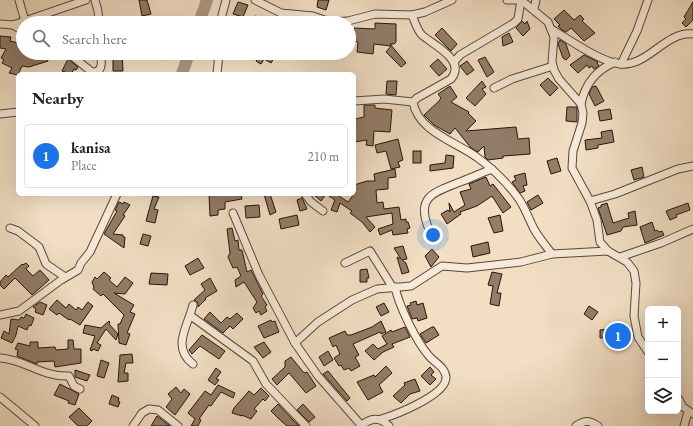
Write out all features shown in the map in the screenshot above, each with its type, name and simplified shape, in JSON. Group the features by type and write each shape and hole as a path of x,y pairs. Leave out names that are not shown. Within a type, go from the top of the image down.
{"street":[{"path":"18,0 23,16"},
{"path":"40,16 86,0"},
{"path":"95,0 98,16"},
{"path":"222,16 226,0"},
{"path":"255,0 281,13 313,16"},
{"path":"356,19 375,14 412,16 437,3 452,0"},
{"path":"507,0 521,0 534,9 548,22 554,37 553,66 559,79 581,104"},
{"path":"454,62 464,52 514,23 518,18 521,0"},
{"path":"534,9 536,0"},
{"path":"645,348 638,337 634,316 636,283 634,271 627,262 608,251 600,242 597,220 590,201 576,177 571,161 582,123 583,113 581,104 585,88 601,70 618,63 637,31 648,0"},
{"path":"412,16 422,34 454,62 456,68 455,74 451,79 417,98 413,102"},
{"path":"0,24 16,24"},
{"path":"551,29 602,58 618,63 634,63 680,34 693,34"},
{"path":"77,60 92,72"},
{"path":"97,72 102,66 102,60"},
{"path":"217,72 219,60"},
{"path":"494,88 512,79 553,66"},
{"path":"356,101 384,99 413,102"},
{"path":"413,102 419,117 433,130 452,143 469,151 492,169 519,199 534,229 552,254"},
{"path":"0,114 16,112"},
{"path":"590,201 615,194 678,169 693,166"},
{"path":"428,227 423,211 426,202 435,192 492,169"},
{"path":"0,315 19,311 65,277 78,270 81,263 90,252 95,238 116,196"},
{"path":"306,196 311,202 323,211"},
{"path":"233,213 259,275 295,343 318,376 361,426 370,420 395,415 422,401 444,385 446,379 444,370 424,350 398,303 394,288 370,251 345,263"},
{"path":"10,228 18,231 39,247 46,264 65,277"},
{"path":"620,257 661,243 693,228"},
{"path":"295,343 318,322 352,300 377,289 411,286 442,266 467,268 521,262 552,254 608,251"},
{"path":"193,305 191,316 181,340 181,348 185,356 193,364"},
{"path":"191,316 253,361 266,384 306,426"},
{"path":"0,358 10,360 50,375 69,376 74,386 80,389"},
{"path":"0,397 35,426"},
{"path":"681,402 690,413 684,426"},
{"path":"133,426 142,412 149,409 158,410 178,426"},
{"path":"381,419 388,426"},
{"path":"576,426 584,421 590,421 598,426"}],"building":[{"path":"139,0 147,0 151,14 142,16"},
{"path":"318,0 329,0 326,10 317,7"},
{"path":"238,2 248,5 243,16 233,14"},
{"path":"693,2 693,20 686,27 682,23 686,19 684,17"},
{"path":"564,10 574,20 580,15 584,19 582,21 595,33 584,41 571,28 566,32 561,29 558,26 560,25 554,19"},
{"path":"522,21 525,24 527,21 530,29 523,36 516,28"},
{"path":"375,23 396,24 396,42 394,44 390,44 406,63 401,67 386,52 391,46 374,44 373,54 357,52 358,42 356,42 356,28 375,29"},
{"path":"442,28 457,44 451,51 435,35"},
{"path":"509,33 513,42 503,46 502,37"},
{"path":"0,36 11,37 10,41 16,42 16,60 48,61 29,67 22,66 19,72 16,72 16,75 9,73 12,68 2,63 4,60 1,58 6,49 0,48"},
{"path":"560,40 566,44 570,56 566,60 563,58 558,44"},
{"path":"584,55 598,62 597,63 599,66 594,69 592,66 589,68 587,65 578,73 570,65"},
{"path":"485,57 494,72 487,77 478,60"},
{"path":"438,59 447,69 439,76 430,66"},
{"path":"68,60 78,67 72,72 62,71"},
{"path":"113,60 122,60 123,71 113,71"},
{"path":"257,60 263,60 261,64"},
{"path":"266,60 273,60 271,63"},
{"path":"467,61 474,70 467,75 460,66"},
{"path":"548,78 558,88 550,96 540,85"},
{"path":"387,81 397,81 396,95 386,94"},
{"path":"482,81 486,87 482,89 486,94 475,106 466,98"},
{"path":"450,86 457,97 451,102 469,112 468,113 476,121 466,131 516,127 518,139 529,138 530,154 503,156 503,158 488,160 485,157 484,146 478,152 471,148 455,128 450,134 434,125 424,115 441,98 438,94"},
{"path":"596,86 604,101 595,106 589,94 592,87"},
{"path":"364,105 375,105 375,108 392,110 390,132 374,131 373,146 366,145 367,140 356,142 356,119 364,117"},
{"path":"567,107 577,107 577,122 566,121"},
{"path":"610,109 612,119 600,121 598,111"},
{"path":"612,130 614,142 598,145 598,148 586,150 585,140 602,138 601,132"},
{"path":"398,139 403,160 398,162 400,167 391,169 386,151 377,153 375,145"},
{"path":"413,151 421,151 421,163 413,163"},
{"path":"446,155 454,156 453,168 430,171 430,165 445,163"},
{"path":"557,158 561,171 551,174 547,161"},
{"path":"642,167 644,177 634,180 631,170"},
{"path":"395,169 396,177 388,178 388,189 376,190 377,203 383,202 384,209 399,207 401,220 406,219 406,222 408,222 410,228 407,229 408,233 393,235 392,230 380,235 378,229 393,224 392,213 366,217 375,227 370,232 362,222 350,213 352,211 340,203 337,212 331,210 335,200 329,196 339,196 348,202 352,196 356,196 356,184 367,181 375,181 374,174"},
{"path":"525,173 527,185 523,186 525,191 520,193 512,182 516,180 514,176"},
{"path":"486,177 490,186 493,184 511,207 503,213 492,196 477,206 460,212 461,214 447,224 441,214 448,210 450,212 449,203 454,212 465,205 460,192 471,189 469,184"},
{"path":"538,195 543,203 531,210 527,202"},
{"path":"153,196 159,197 154,209 158,210 155,223 146,221"},
{"path":"209,196 241,196 242,199 225,202 225,209 218,210 218,215 210,216"},
{"path":"265,196 271,196 276,212 270,215"},
{"path":"315,196 325,196 321,201"},
{"path":"302,198 307,209 300,211 297,200"},
{"path":"119,202 123,204 124,202 130,205 123,215 125,216 113,234 123,235 123,237 125,237 124,248 104,234 117,211 115,210"},
{"path":"607,203 613,223 629,218 628,213 635,211 637,225 623,227 621,231 607,235 598,208"},
{"path":"688,203 690,210 676,215 677,217 670,220 666,211"},
{"path":"259,205 260,217 246,218 245,206"},
{"path":"297,215 299,225 281,229 279,219"},
{"path":"500,215 503,231 494,233 488,218"},
{"path":"652,222 655,231 662,231 664,235 645,243 640,227"},
{"path":"232,228 235,241 238,240 239,250 242,250 247,272 251,270 263,294 261,296 267,305 265,307 267,311 261,315 259,311 256,313 253,308 257,302 244,282 236,287 235,280 241,276 237,267 233,268 228,257 230,253 227,229"},
{"path":"143,234 151,236 148,246 140,244"},
{"path":"488,242 490,253 473,257 471,246"},
{"path":"403,246 407,259 402,260 406,263 409,272 402,274 397,257 401,259 394,248"},
{"path":"432,249 439,257 431,267 425,256"},
{"path":"198,258 204,268 190,275 185,266"},
{"path":"26,263 29,266 26,269 33,276 40,270 49,280 32,295 15,278 4,289 0,285 0,282 6,275 8,277 22,264 23,265"},
{"path":"367,269 369,278 367,278 367,282 360,282 360,270"},
{"path":"104,272 111,278 109,280 117,287 125,277 133,283 125,294 114,293 134,305 130,312 135,314 127,333 130,334 126,345 119,343 118,324 120,324 124,315 103,294 101,296 93,289 94,287 92,282 95,277 97,279"},
{"path":"492,272 502,274 497,293 501,293 499,306 490,304 493,286 488,285"},
{"path":"151,273 168,274 167,285 149,284"},
{"path":"210,278 217,291 205,298 206,299 198,307 198,303 194,300 205,290 201,284"},
{"path":"57,300 66,308 69,304 76,310 78,307 82,310 88,302 93,306 80,325 59,313 57,315 49,309"},
{"path":"416,301 417,305 423,303 427,318 418,321 417,318 412,319 407,306"},
{"path":"40,302 47,305 43,315 35,312 36,309 33,307"},
{"path":"384,303 389,312 381,316 376,307"},
{"path":"589,306 598,312 592,320 584,314"},
{"path":"210,312 221,323 227,317 230,319 237,313 243,319 233,329 230,326 223,333 204,319"},
{"path":"26,314 34,318 31,326 29,325 27,330 18,326 12,343 1,338 4,331 9,334 11,319 19,320 21,317 24,318"},
{"path":"271,320 272,322 275,321 279,332 264,338 258,326"},
{"path":"109,321 109,324 118,334 116,340 106,329 97,343 101,345 98,351 93,349 92,351 90,350 95,336 83,333 85,325 101,328"},
{"path":"381,321 386,332 381,334 380,332 353,344 359,355 355,357 360,366 351,371 349,368 344,370 341,365 339,366 334,358 340,354 336,345 333,347 329,338 345,331 347,335 351,335 372,327"},
{"path":"405,327 410,337 392,344 394,347 383,352 374,360 365,351 373,344 378,349 387,344 382,336 391,330 392,332"},
{"path":"434,327 439,335 426,343 420,334"},
{"path":"617,328 626,335 620,344 610,337 600,338 600,330"},
{"path":"202,335 225,351 219,359 200,346 192,354 189,350"},
{"path":"68,340 73,340 74,349 81,349 81,363 55,367 54,361 37,362 37,364 17,356 18,350 15,349 18,343 30,346 30,342 38,342 38,348 55,347 56,350 68,349"},
{"path":"264,342 271,352 263,358 254,347"},
{"path":"328,351 333,360 324,366 319,357"},
{"path":"132,354 133,363 126,363 124,373 128,373 128,381 118,382 120,355"},
{"path":"291,357 304,373 307,372 316,386 306,393 289,373 277,385 272,379 285,367 285,361"},
{"path":"101,360 109,363 104,378 97,376"},
{"path":"386,366 392,373 379,385 383,392 368,400 357,382 374,375 375,377"},
{"path":"430,367 434,372 431,375 436,379 430,385 421,376"},
{"path":"216,368 221,372 216,379 219,380 215,385 208,380"},
{"path":"75,370 90,375 87,381 75,377"},
{"path":"328,371 350,398 347,401 323,374"},
{"path":"415,379 420,391 410,394 401,403 393,396 405,385 404,383"},
{"path":"60,384 79,394 75,405 68,403 69,401 54,395"},
{"path":"218,385 235,393 233,398 221,392 199,419 201,420 198,426 191,426 195,419 188,413 205,391 211,395"},
{"path":"176,387 181,393 184,389 190,394 175,415 166,407 172,399 168,394"},
{"path":"261,388 269,396 265,401 263,399 254,409 257,411 251,419 232,413 234,408 249,391 254,395"},
{"path":"112,395 119,398 118,401 120,402 118,407 109,404"},
{"path":"278,404 299,426 287,426 271,411"},
{"path":"303,404 315,417 309,422 297,410"},
{"path":"79,408 92,421 87,426 78,426 69,417"},
{"path":"157,416 170,426 151,426"}],"waterway":[{"path":"201,16 207,0"},
{"path":"183,72 187,60"}],"place":[{"name":"kanisa","path":"618,336"}]}
